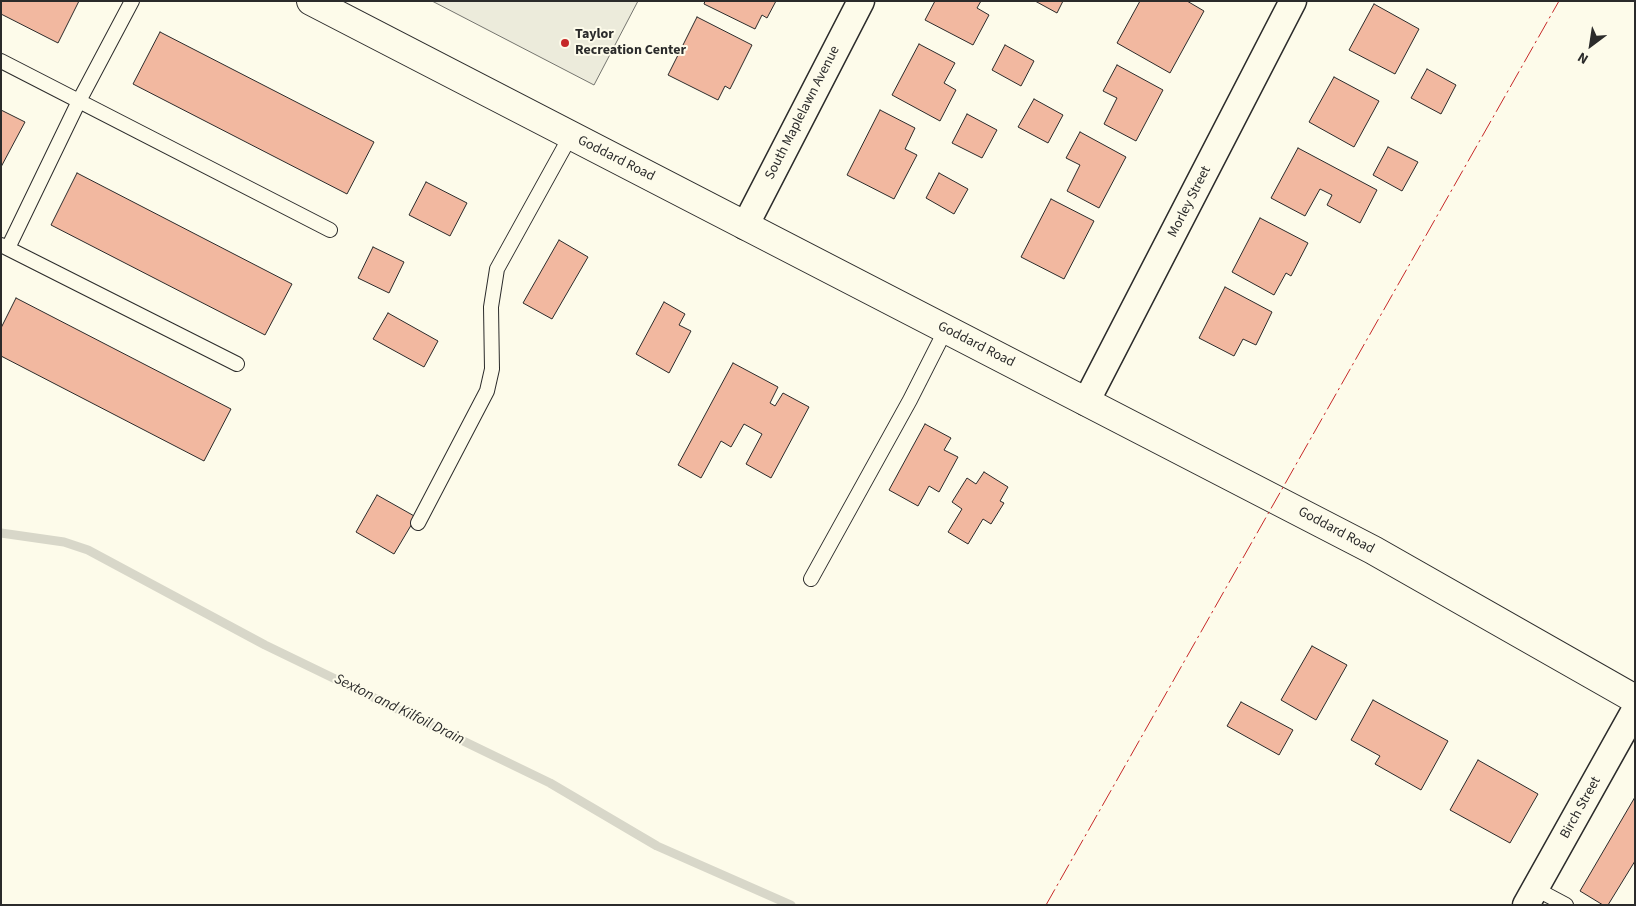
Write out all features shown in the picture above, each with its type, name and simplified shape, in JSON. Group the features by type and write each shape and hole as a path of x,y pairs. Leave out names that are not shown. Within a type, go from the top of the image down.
{"main road":[{"name":"Goddard Road","path":"312,1 1373,550 1635,699"}],"street":[{"name":"South Maplelawn Avenue","path":"745,226 861,1"},
{"name":"Morley Street","path":"1086,402 1293,1"},
{"name":"Birch Street","path":"1531,897 1635,710"}],"lane":[{"path":"132,1 4,246 237,364"},
{"path":"1,61 330,230"},
{"path":"418,523 487,390 492,368 491,306 497,269 571,135"},
{"path":"811,579 910,400 946,329"},
{"path":"1531,897 1566,905"}],"shaded area":[{"name":"Taylor Recreation Center","path":"432,1 638,1 594,85"}],"building":[{"path":"1,1 79,1 58,43 1,14"},
{"path":"705,1 776,1 767,18 762,15 755,29 704,4"},
{"path":"935,1 981,1 977,8 989,15 973,45 925,20"},
{"path":"1035,1 1063,1 1057,13"},
{"path":"1140,1 1187,1 1204,11 1170,73 1117,43"},
{"path":"1374,4 1419,29 1395,74 1349,50"},
{"path":"697,17 752,45 730,89 725,86 718,100 668,75"},
{"path":"160,32 374,142 347,194 133,84"},
{"path":"919,44 955,63 944,83 956,90 940,121 892,95"},
{"path":"1005,45 1034,61 1021,86 992,70"},
{"path":"1117,65 1163,90 1136,141 1104,124 1117,98 1103,91"},
{"path":"1427,69 1456,85 1441,114 1411,98"},
{"path":"1334,77 1379,101 1354,147 1309,122"},
{"path":"1034,99 1063,115 1048,143 1018,127"},
{"path":"1,110 25,122 1,167"},
{"path":"880,110 915,128 905,149 917,155 894,199 847,175"},
{"path":"967,114 997,130 982,158 952,143"},
{"path":"1080,132 1126,157 1099,208 1067,191 1080,165 1066,158"},
{"path":"1388,147 1418,162 1402,191 1373,175"},
{"path":"1298,148 1377,190 1360,223 1327,205 1332,195 1320,189 1305,216 1271,198"},
{"path":"77,173 292,284 265,335 51,225"},
{"path":"939,173 968,189 954,214 926,198"},
{"path":"426,182 467,203 450,236 409,215"},
{"path":"1051,199 1094,221 1064,279 1021,257"},
{"path":"1260,218 1308,243 1291,276 1286,273 1274,295 1232,272"},
{"path":"559,240 588,257 552,319 523,303"},
{"path":"373,247 404,262 389,293 358,278"},
{"path":"1225,287 1272,312 1256,345 1243,339 1234,356 1199,338"},
{"path":"16,298 231,409 204,461 1,356 1,328"},
{"path":"664,302 685,314 679,325 691,331 669,373 636,354"},
{"path":"388,313 438,341 424,367 373,339"},
{"path":"733,363 778,387 770,403 775,406 783,393 809,407 771,478 746,464 762,434 744,424 731,447 721,441 701,478 678,465"},
{"path":"925,424 951,438 944,450 958,457 939,492 929,486 918,506 889,490"},
{"path":"984,472 1008,487 1000,501 1004,503 991,524 983,519 968,544 948,532 962,509 952,502 967,478 976,484"},
{"path":"377,495 416,517 394,554 356,532"},
{"path":"1312,646 1347,665 1316,720 1281,700"},
{"path":"1373,700 1448,741 1421,790 1375,764 1380,756 1351,740"},
{"path":"1241,702 1293,730 1279,755 1227,726"},
{"path":"1478,760 1538,794 1510,843 1450,810"},
{"path":"1635,797 1635,861 1608,905 1603,905 1580,891"}],"waterway":[{"name":"Sexton and Kilfoil Drain","path":"1,533 64,542 88,550 265,645 550,783 657,846 791,905"}],"power":[{"path":"1046,905 1559,1"}],"place":[{"name":"Taylor Recreation Center","path":"565,43"}]}
